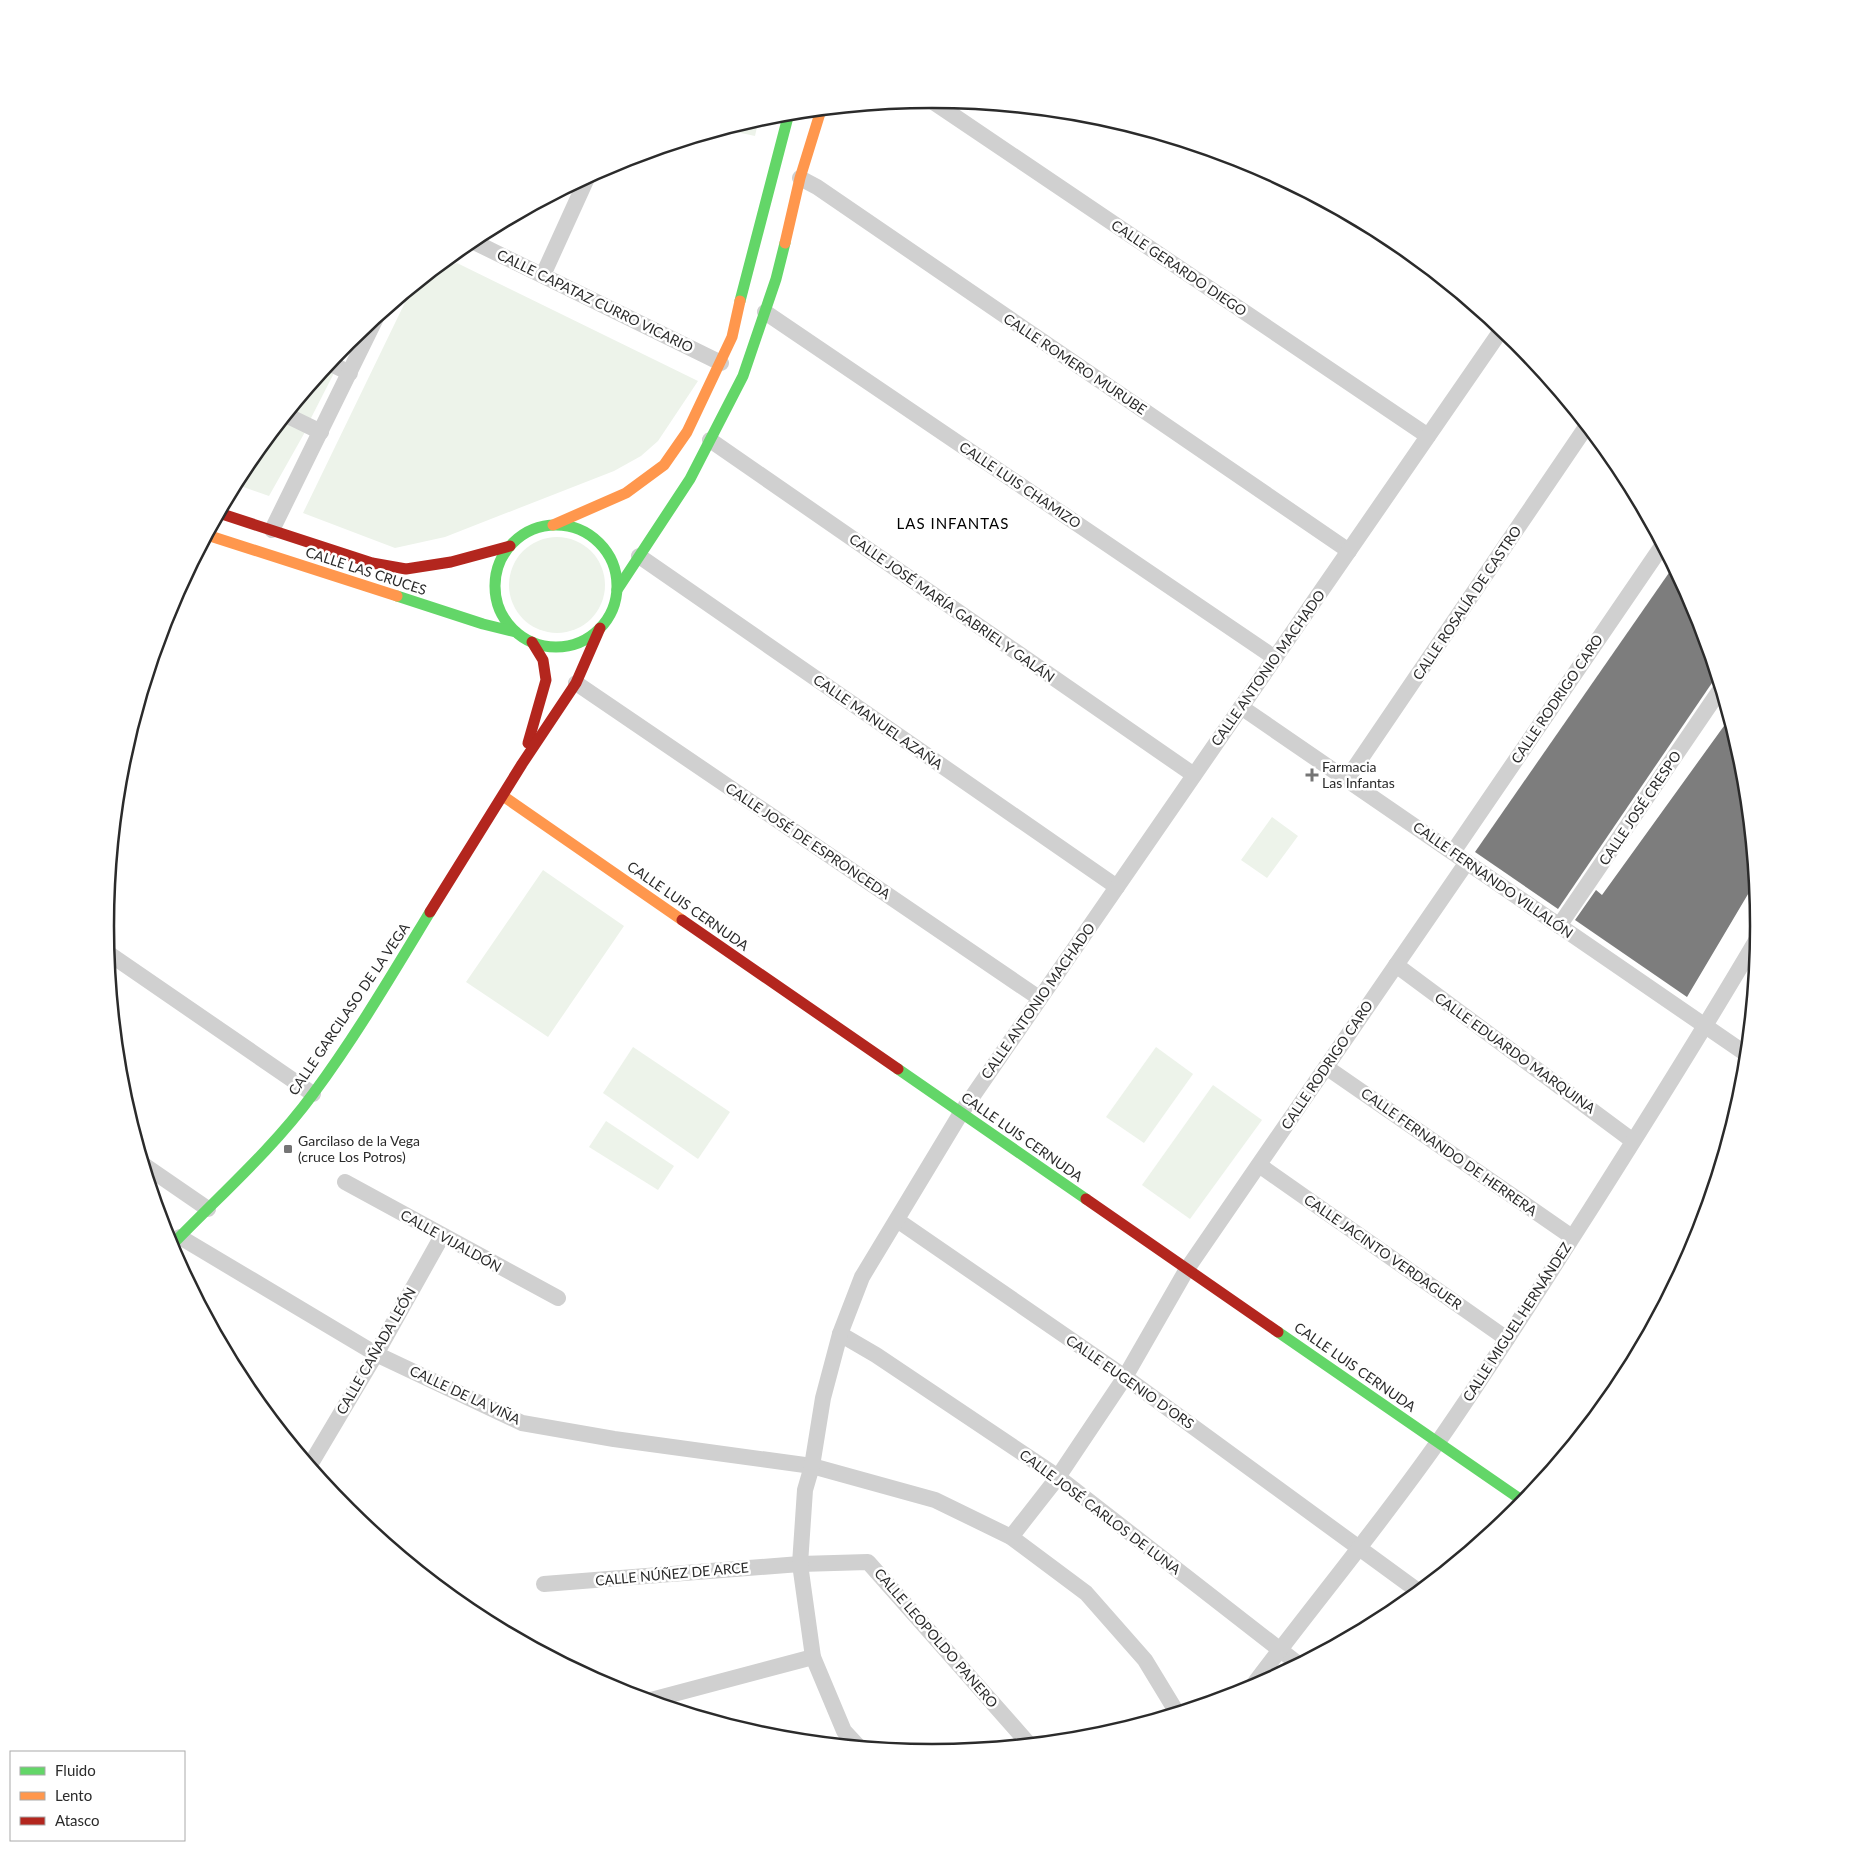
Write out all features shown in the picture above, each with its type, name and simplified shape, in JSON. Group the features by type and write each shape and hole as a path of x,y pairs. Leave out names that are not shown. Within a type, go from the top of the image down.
{"street":[{"name":"CALLE GERARDO DIEGO","path":"943,108 1428,436"},
{"path":"787,120 745,276 732,337 687,432 664,465 626,493 553,525 530,531 510,546 500,562 495,581 496,600 503,618 516,632 532,642 550,647 568,646 586,640 600,628 612,610 617,590 690,478 743,376 776,279 800,178 819,115"},
{"name":"CALLE ROMERO MURUBE","path":"800,178 1349,551"},
{"path":"543,276 584,186"},
{"name":"CALLE CAPATAZ CURRO VICARIO","path":"478,244 721,363"},
{"name":"CALLE LUIS CHAMIZO","path":"765,312 1275,658"},
{"path":"272,530 370,331"},
{"name":"CALLE ANTONIO MACHADO","path":"853,1740 844,1731 812,1657 800,1564 805,1490 812,1466 822,1398 840,1334 862,1277 960,1113 1498,335"},
{"path":"335,366 350,373"},
{"path":"292,417 321,432"},
{"name":"CALLE ROSALÍA DE CASTRO","path":"1347,779 1583,432"},
{"name":"CALLE JOSÉ MARÍA GABRIEL Y GALÁN","path":"710,440 1194,775"},
{"name":"CALLE LAS CRUCES","path":"224,514 372,563 406,569 452,562 510,546"},
{"path":"553,525 574,527 592,536 606,551 615,569 617,590"},
{"name":"CALLE LAS CRUCES","path":"212,537 483,624 516,632"},
{"name":"CALLE RODRIGO CARO","path":"1453,852 1658,551"},
{"name":"CALLE MANUEL AZAÑA","path":"639,556 1117,887"},
{"name":"CALLE GARCILASO DE LA VEGA","path":"177,1240 284,1130 313,1094 381,992 522,764 576,683 600,628"},
{"name":"CALLE GARCILASO DE LA VEGA","path":"522,764 546,680 543,660 532,642"},
{"name":"CALLE JOSÉ DE ESPRONCEDA","path":"576,683 1039,998"},
{"name":"CALLE JOSÉ CRESPO","path":"1559,926 1716,696"},
{"name":"CALLE FERNANDO VILLALÓN","path":"1241,706 1740,1050"},
{"name":"CALLE LUIS CERNUDA","path":"503,796 1516,1497"},
{"name":"CALLE RODRIGO CARO","path":"1011,1538 1058,1476 1125,1377 1187,1269 1467,862"},
{"name":"CALLE MIGUEL HERNÁNDEZ","path":"1262,1673 1361,1548 1438,1442 1508,1339 1706,1026 1749,953"},
{"path":"114,958 313,1094"},
{"name":"CALLE EDUARDO MARQUINA","path":"1396,965 1633,1141"},
{"name":"CALLE FERNANDO DE HERRERA","path":"1326,1067 1572,1237"},
{"name":"CALLE JACINTO VERDAGUER","path":"1259,1165 1508,1339"},
{"path":"151,1170 208,1209"},
{"name":"CALLE VIJALDÓN","path":"345,1182 558,1298"},
{"name":"CALLE EUGENIO D'ORS","path":"896,1220 1125,1377 1412,1587"},
{"name":"CALLE CAÑADA LEÓN","path":"313,1461 376,1354 442,1236"},
{"name":"CALLE DE LA VIÑA","path":"178,1244 376,1354 522,1423 614,1439 812,1466 935,1500 1011,1538 1086,1593 1145,1660 1173,1707"},
{"name":"CALLE JOSÉ CARLOS DE LUNA","path":"840,1334 876,1355 1058,1476 1292,1659"},
{"name":"CALLE LEOPOLDO PANERO","path":"800,1564 868,1562 1024,1738"},
{"name":"CALLE NÚÑEZ DE ARCE","path":"544,1584 800,1564"},
{"path":"661,1697 812,1657"}],"shaded area":[{"path":"757,126 755,136 735,132"},
{"path":"457,263 698,381 658,441 641,456 614,471 445,537 395,548 303,513 407,298 447,267"},
{"path":"330,371 334,373 310,420 295,413"},
{"path":"287,423 305,432 269,496 241,486"},
{"path":"557,537 575,541 591,551 601,567 605,585 601,603 591,619 575,629 557,633 539,629 523,619 513,603 509,585 513,567 523,551 539,541"},
{"path":"1272,817 1298,836 1267,878 1241,860"},
{"path":"543,870 624,926 548,1037 466,982"},
{"path":"633,1047 730,1112 698,1159 603,1093"},
{"path":"1156,1047 1193,1074 1144,1143 1106,1117"},
{"path":"1213,1085 1262,1120 1190,1219 1142,1185"},
{"path":"606,1121 674,1166 658,1190 589,1147"}],"building":[{"path":"1669,573 1687,612 1712,683 1558,909 1475,852"},
{"path":"1725,725 1743,819 1749,893 1687,997 1575,920 1596,890 1602,895"}],"traffic: fast":[{"path":"740,301 787,120"},
{"path":"617,590 690,479 743,376 776,279 785,243"},
{"path":"556,525 568,526 579,530 590,535 599,543 607,552 612,563 616,574 617,586 616,598 612,609 607,620 599,629 590,637 579,642 568,646 556,647 544,646 533,642 522,637 513,629 505,620 500,609 496,598 495,586 496,574 500,563 505,552 513,543 522,535 533,530 544,526 556,525"},
{"path":"397,596 483,624 516,632"},
{"path":"177,1240 262,1154 297,1115 359,1027 430,912"},
{"path":"898,1069 1086,1199"},
{"path":"1278,1332 1517,1497"}],"traffic: slow":[{"path":"785,243 800,178 819,115"},
{"path":"553,525 626,493 664,465 687,432 732,337 740,301"},
{"path":"212,537 397,596"},
{"path":"503,796 682,920"}],"traffic: jam":[{"path":"224,515 372,563 406,569 451,562 510,546"},
{"path":"430,912 522,764 576,683 600,628"},
{"path":"528,743 546,680 543,660 532,642"},
{"path":"682,920 898,1069"},
{"path":"1086,1199 1278,1332"}],"place":[{"name":"Farmacia Las Infantas","path":"1312,775"},
{"name":"Garcilaso de la Vega (cruce Los Potros)","path":"288,1149"}],"district":[{"name":"LAS INFANTAS","path":"953,524"}]}
